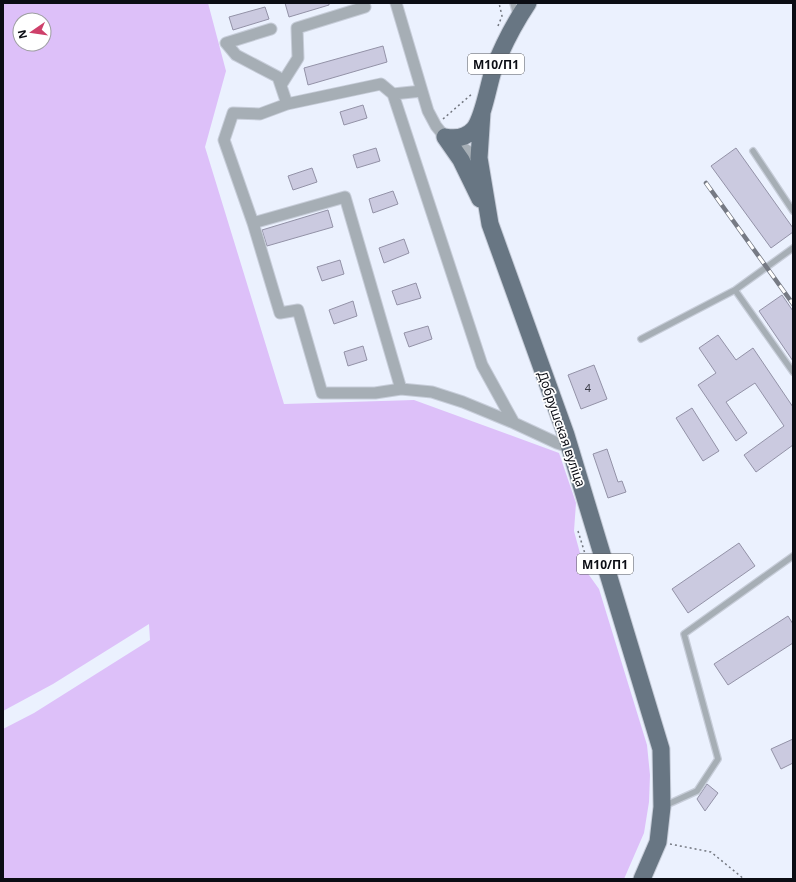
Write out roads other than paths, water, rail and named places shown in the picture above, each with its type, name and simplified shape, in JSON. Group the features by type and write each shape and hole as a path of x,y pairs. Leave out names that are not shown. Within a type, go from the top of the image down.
{"main road":[{"name":"М10/П1","path":"479,158 482,112 493,71 507,37 515,11 528,3"},
{"path":"445,137 454,138 464,136 474,129 482,112"},
{"path":"445,137 461,160 478,193 490,224"},
{"name":"Добрушская вуліца","path":"479,158 490,224 570,447 661,749 662,807 658,842 642,879"}],"street":[{"path":"396,3 428,111 436,126 445,137 479,158"},
{"path":"280,85 298,58 297,28 365,7"},
{"path":"271,30 226,43 236,56 278,77 287,104"},
{"path":"514,423 482,365 393,94 381,84 287,104 260,114 233,113 224,140 253,223 280,313 298,310 322,393 375,393 401,389 432,392 463,402 557,443 570,447"},
{"path":"393,94 422,91"},
{"path":"253,223 345,197 401,389"}],"lane":[{"path":"753,151 793,211"},
{"path":"641,339 735,290 793,248"},
{"path":"735,290 793,372"},
{"path":"662,807 697,791 718,759 684,634 793,556"}],"railway":[{"path":"706,183 793,304"}]}
